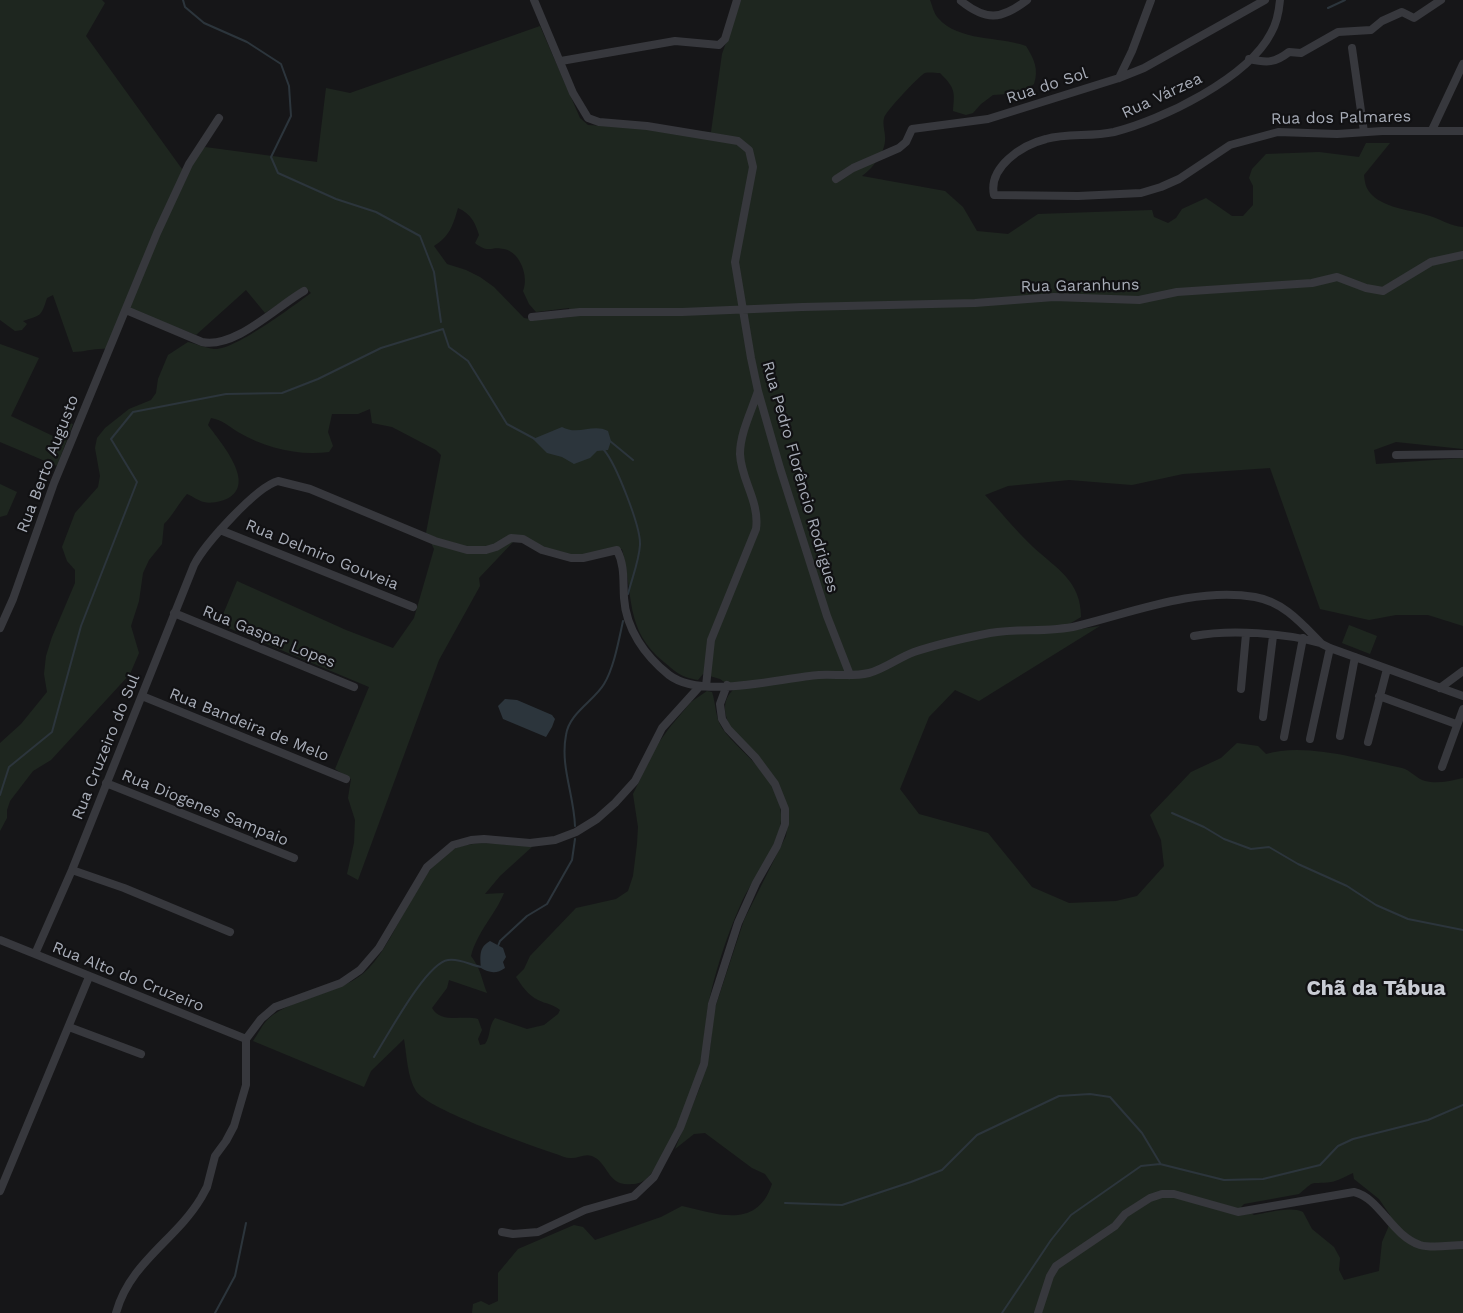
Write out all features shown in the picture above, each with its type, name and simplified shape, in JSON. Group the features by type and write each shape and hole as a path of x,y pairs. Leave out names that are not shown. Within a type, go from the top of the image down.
{"street":[{"path":"534,0 561,60 668,42 719,45 725,39 736,0"},
{"path":"961,1 983,15 996,16 1007,13 1026,0"},
{"path":"1119,78 1135,44 1151,0"},
{"name":"Rua do Sol","path":"836,179 853,168 899,148 906,142 912,129 988,119 1119,78 1159,60 1264,0"},
{"name":"Rua Várzea","path":"996,196 993,187 995,176 1000,168 1013,156 1046,138 1101,134 1140,123 1211,89 1230,76 1249,59 1271,33 1280,0"},
{"path":"1249,59 1267,63 1279,60 1289,52 1301,53 1338,32 1371,30 1382,21 1402,12 1414,18 1440,0"},
{"path":"1352,48 1364,132"},
{"name":"Rua Pedro Florêncio Rodrigues","path":"561,60 579,107 590,120 681,131 738,141 749,150 753,164 735,262 758,391 824,607 850,675"},
{"path":"1432,130 1463,64"},
{"name":"Rua Berto Augusto","path":"0,628 13,599 54,483 176,190 196,152 219,118"},
{"name":"Rua dos Palmares","path":"996,196 1133,194 1170,184 1230,144 1255,136 1278,132 1337,134 1432,130 1463,131"},
{"name":"Rua Garanhuns","path":"532,317 580,312 635,313 975,303 1054,297 1138,300 1176,292 1312,283 1337,277 1366,288 1383,291 1431,262 1463,255"},
{"path":"126,310 202,342 215,343 226,340 253,326 304,291"},
{"path":"116,1313 119,1303 139,1269 192,1212 207,1187 214,1156 226,1142 242,1102 247,1074 246,1039 254,1027 275,1007 341,984 360,970 379,948 426,867 453,845 484,839 530,842 555,840 576,832 597,819 635,781 662,728 703,686 711,640 756,529 756,512 740,454 745,430 758,391"},
{"path":"1396,455 1463,454"},
{"name":"Rua Cruzeiro do Sul","path":"35,954 72,870 174,613 203,550 220,530 272,484 284,481 435,541 466,550 480,551 492,549 511,538 526,540 542,550 571,558 583,558 617,550 624,570 627,616 638,640 670,675 683,682 703,686"},
{"name":"Rua Delmiro Gouveia","path":"220,530 413,607"},
{"path":"703,686 818,675 869,673 912,653 971,637 993,632 1075,626 1202,596 1256,597 1277,604 1322,644"},
{"name":"Rua Gaspar Lopes","path":"174,613 354,687"},
{"path":"1194,636 1218,633 1303,638 1463,696"},
{"path":"1241,689 1246,634"},
{"path":"1263,717 1274,636"},
{"path":"1284,737 1303,638"},
{"path":"1310,739 1330,648"},
{"path":"1340,736 1354,657"},
{"path":"1368,742 1387,670"},
{"path":"1440,688 1463,671"},
{"path":"502,1232 522,1234 538,1232 585,1210 634,1196 654,1177 680,1128 704,1064 712,1004 738,922 756,883 778,846 786,824 785,809 775,784 755,757 728,729 722,719 720,704 727,685"},
{"name":"Rua Bandeira de Melo","path":"142,696 346,779"},
{"path":"1379,696 1456,724"},
{"path":"1442,768 1456,724 1463,709"},
{"name":"Rua Diogenes Sampaio","path":"106,783 294,858"},
{"path":"72,870 230,932"},
{"name":"Rua Alto do Cruzeiro","path":"0,940 246,1039"},
{"path":"0,1191 89,977"},
{"path":"69,1027 141,1054"},
{"path":"1038,1313 1050,1276 1056,1266 1115,1226 1125,1214 1139,1203 1162,1194 1186,1196 1216,1207 1238,1212 1354,1192 1365,1194 1386,1219 1408,1239 1421,1245 1463,1245"}],"shaded area":[{"path":"0,0 102,0 105,3 86,36 182,169 205,147 317,162 326,88 350,93 540,26 580,118 588,125 711,132 722,54 741,0 930,0 938,18 947,26 957,31 968,35 1026,46 1035,64 1034,84 1020,93 993,95 973,113 966,115 953,111 953,90 949,82 940,73 925,73 922,75 903,94 884,118 884,146 880,156 862,176 945,191 963,207 977,231 1008,234 1038,214 1152,210 1154,217 1168,223 1176,218 1182,209 1206,198 1232,216 1243,216 1253,205 1253,186 1249,178 1252,169 1266,154 1319,152 1359,157 1366,143 1390,143 1364,175 1366,186 1370,193 1378,200 1392,206 1463,227 1463,449 1396,442 1374,450 1376,464 1463,458 1463,626 1428,615 1396,615 1369,620 1320,609 1270,468 1183,474 1132,485 1069,480 1008,486 985,495 1033,547 1059,569 1077,594 1081,617 1054,633 1100,626 979,701 955,690 929,717 900,789 919,814 988,833 1032,887 1069,903 1116,901 1137,896 1164,866 1161,840 1150,815 1191,772 1221,758 1237,743 1258,746 1266,754 1298,750 1352,757 1402,768 1422,780 1430,782 1444,782 1463,778 1463,1313 472,1313 473,1304 481,1301 489,1305 498,1301 498,1273 518,1249 574,1225 583,1227 595,1240 661,1217 682,1206 722,1215 746,1213 757,1208 772,1184 765,1174 752,1168 705,1133 694,1134 675,1149 700,1087 710,1049 714,1011 744,920 786,836 788,819 786,804 781,790 774,776 731,729 725,713 725,703 734,689 720,679 703,674 698,680 683,676 672,669 651,650 636,624 622,549 589,559 515,540 479,578 480,586 439,660 358,880 347,874 354,843 355,820 348,798 351,779 335,769 369,687 219,624 237,581 346,630 393,648 414,618 434,549 426,533 441,455 436,450 392,427 372,423 370,409 358,414 332,414 328,432 333,446 329,452 317,453 294,452 271,446 249,438 222,422 211,418 208,425 227,451 237,472 239,481 237,490 230,497 221,501 207,503 187,494 164,524 162,544 149,560 143,573 139,601 131,626 139,653 130,674 51,760 33,771 10,801 7,818 0,831 0,743 21,724 47,692 44,674 46,656 75,583 75,570 67,561 62,547 75,513 98,487 100,476 95,448 97,438 105,428 129,409 151,400 156,393 158,379 168,355 188,342 214,349 223,348 235,343 263,327 311,293 305,287 265,313 246,290 196,335 130,309 107,349 77,352 73,352 53,295 47,298 40,314 23,321 27,324 22,330 15,331 0,320","holes":["458,208 466,213 474,222 479,235 475,243 487,249 499,248 510,251 519,260 525,279 523,291 529,304 536,312 569,308 570,317 536,320 524,318 494,287 480,277 447,264 434,246 450,230","1353,1173 1354,1179 1379,1199 1390,1215 1388,1228 1382,1242 1379,1271 1344,1280 1339,1270 1340,1258 1334,1247 1312,1229 1303,1212 1285,1210 1254,1215 1241,1207 1244,1204 1299,1194 1311,1184 1339,1180"]},
{"path":"0,344 39,358 11,416 55,437 62,420 73,424 57,466 0,442"},
{"path":"562,427 574,430 597,428 608,431 611,441 608,450 597,451 590,458 574,464 562,457 547,453 533,439"},
{"path":"0,484 17,492 7,515 0,517"},
{"path":"1349,625 1377,636 1370,654 1342,643"},
{"path":"707,691 712,692 722,728 767,777 774,788 779,800 780,826 772,850 745,895 724,948 709,1000 701,1059 693,1087 671,1141 654,1170 645,1180 634,1184 618,1182 598,1159 592,1156 564,1157 482,1127 440,1108 416,1091 408,1066 404,1039 371,1071 364,1087 253,1041 266,1021 280,1011 292,1004 346,984 369,968 380,955 419,886 441,858 454,849 483,843 533,846 500,876 485,894 504,893 477,939 471,956 479,969 487,993 449,980 447,988 432,1008 441,1016 478,1019 482,1030 478,1039 480,1045 485,1044 487,1041 495,1018 527,1029 544,1025 558,1014 560,1010 531,996 516,977 524,969 530,956 576,908 616,899 628,891 633,876 638,827 633,794 657,745 691,702"},
{"path":"505,699 517,700 552,715 555,719 546,737 503,719 498,706"},
{"path":"490,941 503,948 506,957 503,962 505,968 496,972 490,972 481,968 482,949"}],"waterway":[{"path":"183,0 185,7 204,23 247,42 281,64 289,86 291,116 271,157 278,173 336,199 376,212 420,236 434,272 441,322"},
{"path":"1328,8 1345,0"},
{"path":"0,795 9,767 52,732 81,626 137,482 111,439 133,412 226,394 282,393 318,379 381,348 443,329 449,347 468,361 507,424 535,439"},
{"path":"610,441 633,460"},
{"path":"604,450 615,468 627,496 639,536 638,557 628,594"},
{"path":"575,826 566,769 566,735 572,720 600,690 608,677 616,653 623,621"},
{"path":"1172,813 1204,827 1224,839 1251,849 1269,847 1298,864 1347,886 1376,905 1408,919 1463,930"},
{"path":"498,946 500,941 527,916 547,904 572,860 575,839"},
{"path":"374,1057 418,987 439,964 453,960 482,967"},
{"path":"785,1203 842,1205 942,1170 977,1135 1059,1096 1090,1094 1110,1097 1142,1133 1160,1163"},
{"path":"1002,1313 1051,1240 1071,1215 1141,1166 1160,1164 1224,1180 1263,1179 1320,1165 1338,1146 1353,1139 1428,1120 1463,1105"},
{"path":"215,1313 235,1276 246,1223"}],"district":[{"name":"Chã da Tábua","path":"1376,989"}]}
